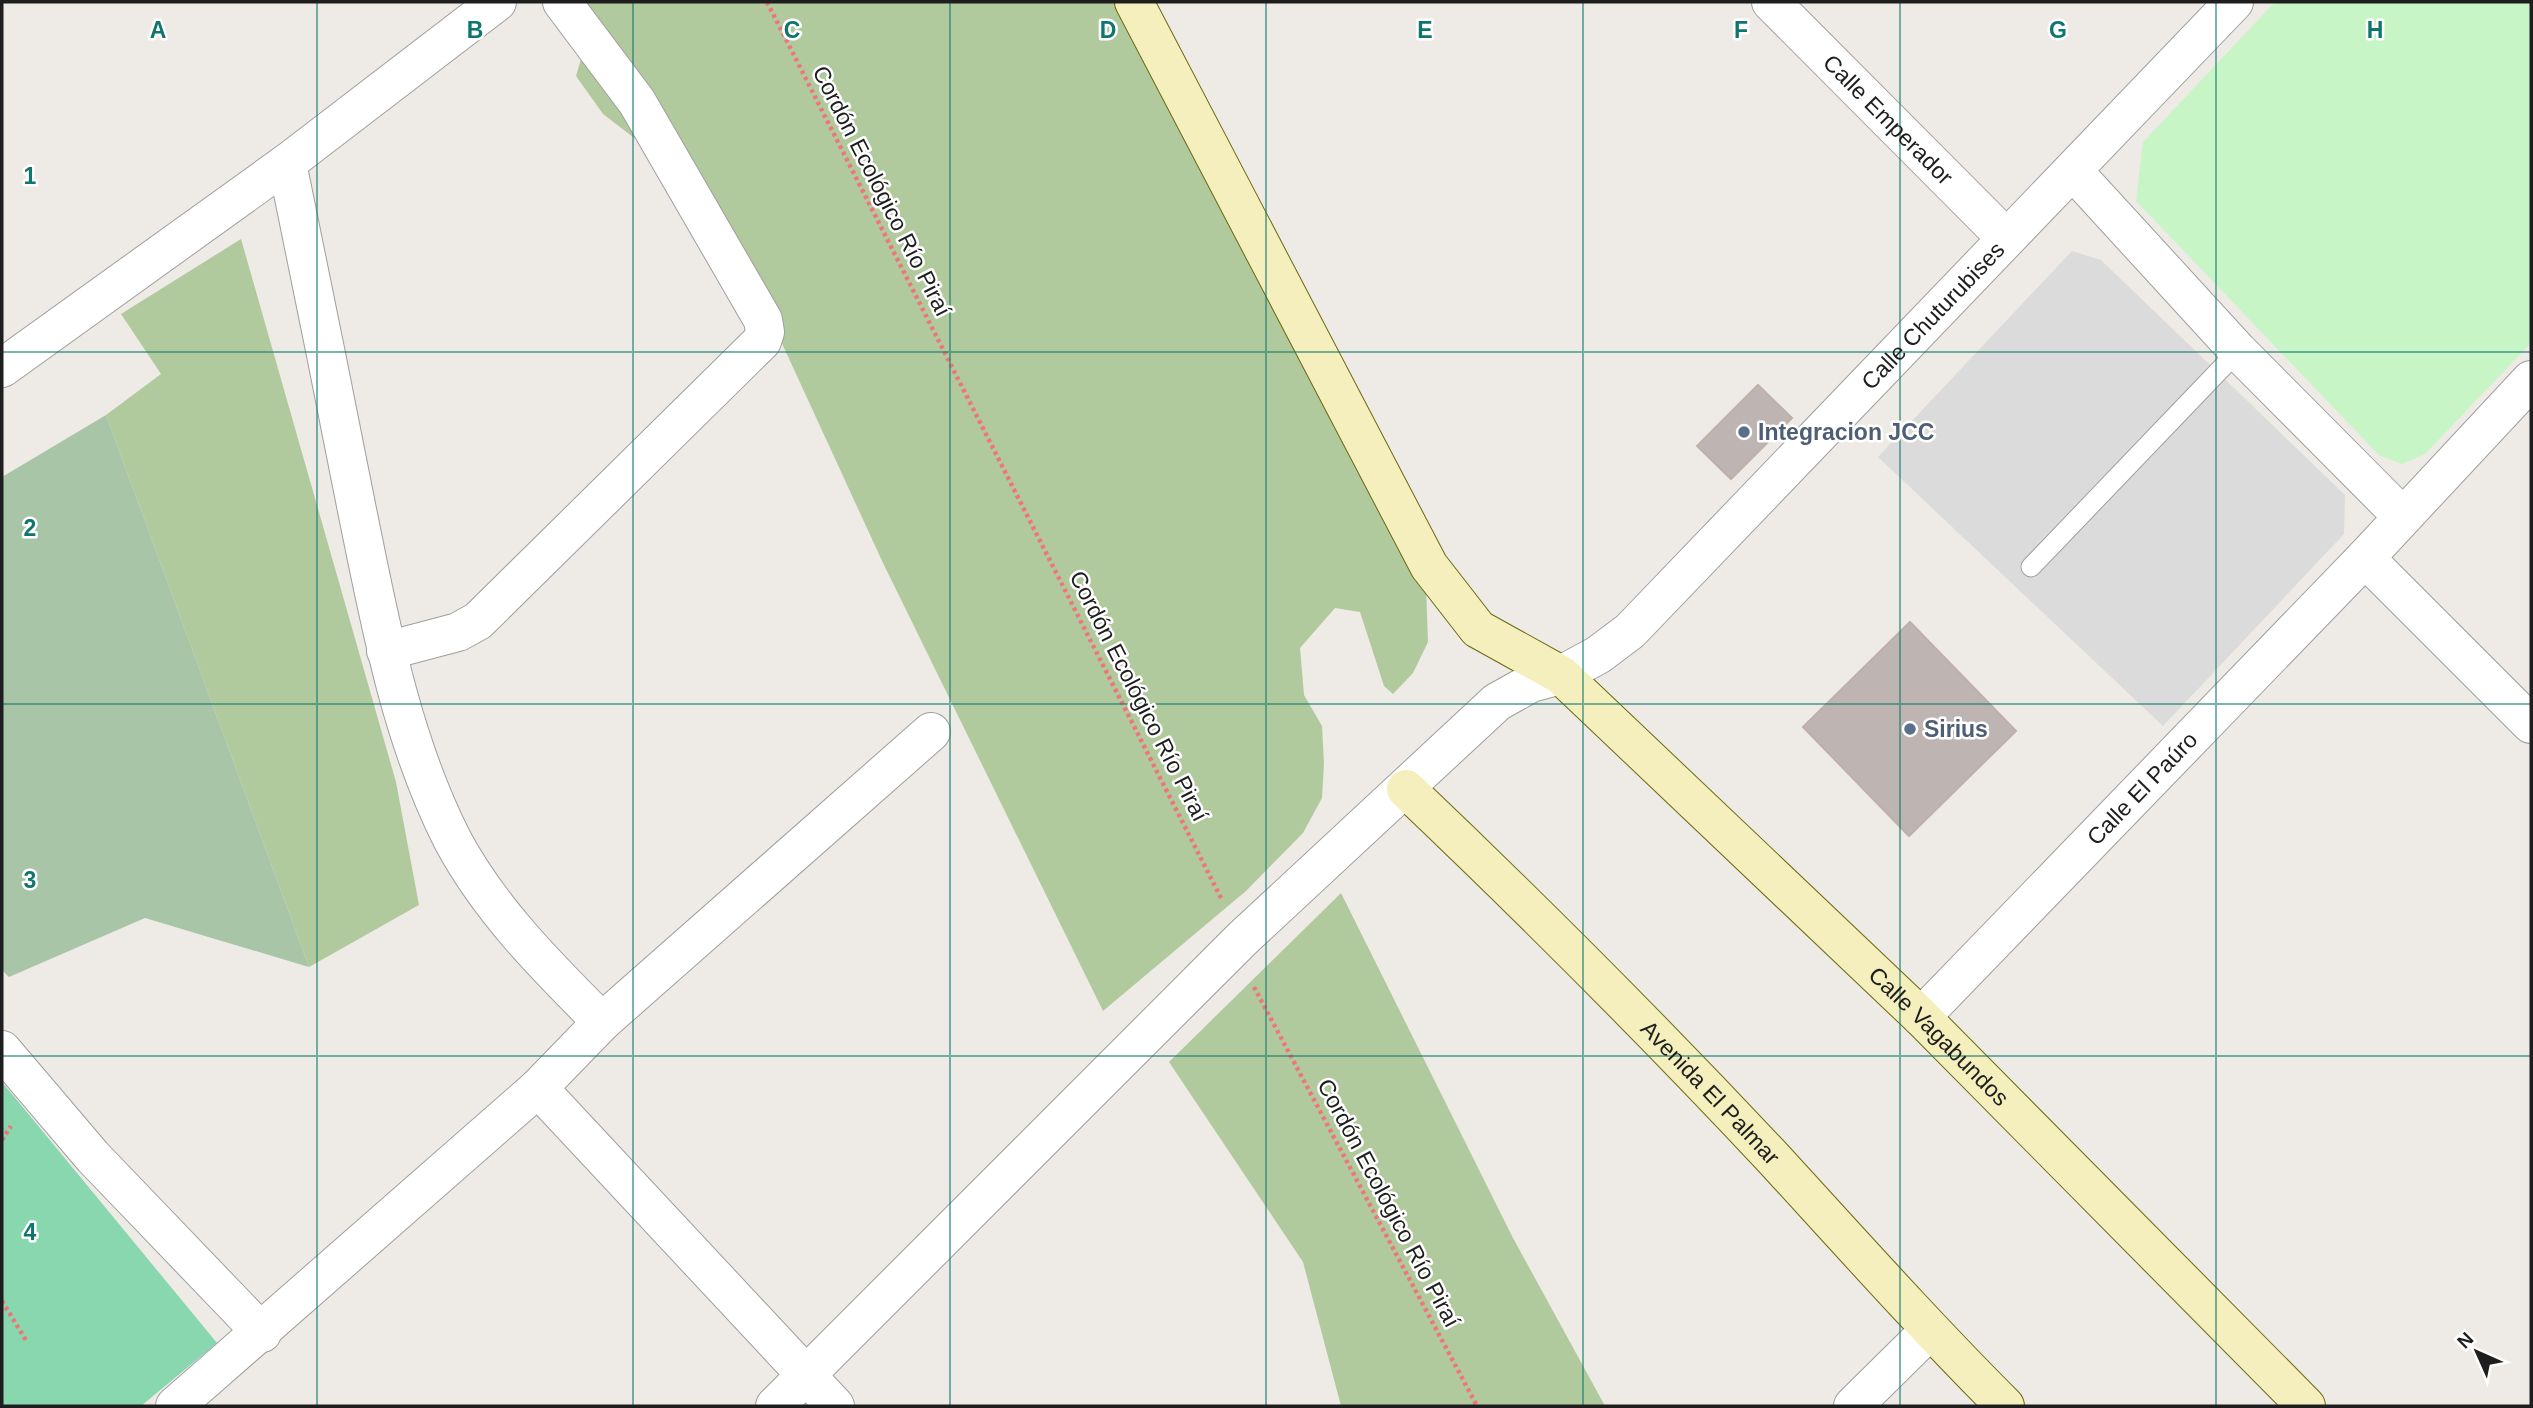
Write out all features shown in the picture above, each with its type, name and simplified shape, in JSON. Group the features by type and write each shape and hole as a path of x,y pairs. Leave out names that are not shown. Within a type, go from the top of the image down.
{"street":[{"path":"2,368 287,163 496,2"},
{"path":"386,651 458,632 478,621 762,341 765,332 763,320 637,102 562,2"},
{"name":"Calle Vagabundos","path":"1134,2 1429,566 1478,629 1561,675 1921,1017 2306,1406"},
{"name":"Calle Emperador","path":"1771,2 2006,238"},
{"name":"Calle Chuturubises","path":"775,1406 1242,939 1497,702 1531,683 1561,675 1598,655 1630,631 2006,238 2074,172 2234,2"},
{"path":"287,163 386,651 416,755 453,839 489,899 550,970 602,1022"},
{"path":"2074,172 2238,351 2402,516"},
{"name":"Calle El Paúro","path":"1921,1017 2365,558 2531,380"},
{"path":"2365,558 2531,724"},
{"path":"175,1406 262,1333 538,1088 602,1022 931,732"},
{"name":"Avenida El Palmar","path":"1406,789 1559,935 1772,1157 1929,1331 2005,1406"},
{"path":"2,1050 103,1167 262,1333"},
{"path":"538,1088 835,1406"},
{"path":"1853,1406 1929,1331"}],"lane":[{"path":"2031,567 2238,351"}],"path":[{"name":"Cordón Ecológico Río Piraí","path":"767,2 1242,939 1254,989 1477,1406"},
{"path":"2,1301 27,1342"}],"shaded area":[{"path":"2072,251 2101,260 2345,495 2344,534 2163,726 1878,457"}],"green space":[{"path":"566,2 1130,2 1426,585 1428,642 1413,673 1393,694 1384,686 1360,612 1335,608 1300,648 1304,695 1322,726 1324,763 1322,798 1303,833 1246,891 1103,1011 883,563 739,250 646,147 603,114 576,76 586,42"},
{"path":"2275,2 2531,2 2531,343 2425,454 2402,464 2379,455 2136,201 2143,142"},
{"path":"241,239 396,782 419,905 309,967 106,415 161,374 121,314"},
{"path":"106,415 309,967 145,918 9,977 2,970 2,477"},
{"path":"1341,893 1513,1238 1605,1406 1341,1406 1303,1262 1169,1062"},
{"path":"2,1082 217,1343 141,1406 2,1406"}],"building":[{"name":"Integracion JCC","path":"1758,385 1792,418 1731,479 1697,446"},
{"name":"Sirius","path":"1910,622 2016,731 1909,836 1803,727"}],"place":[{"name":"Integracion JCC","path":"1744,432"},
{"name":"Sirius","path":"1910,729"}]}
